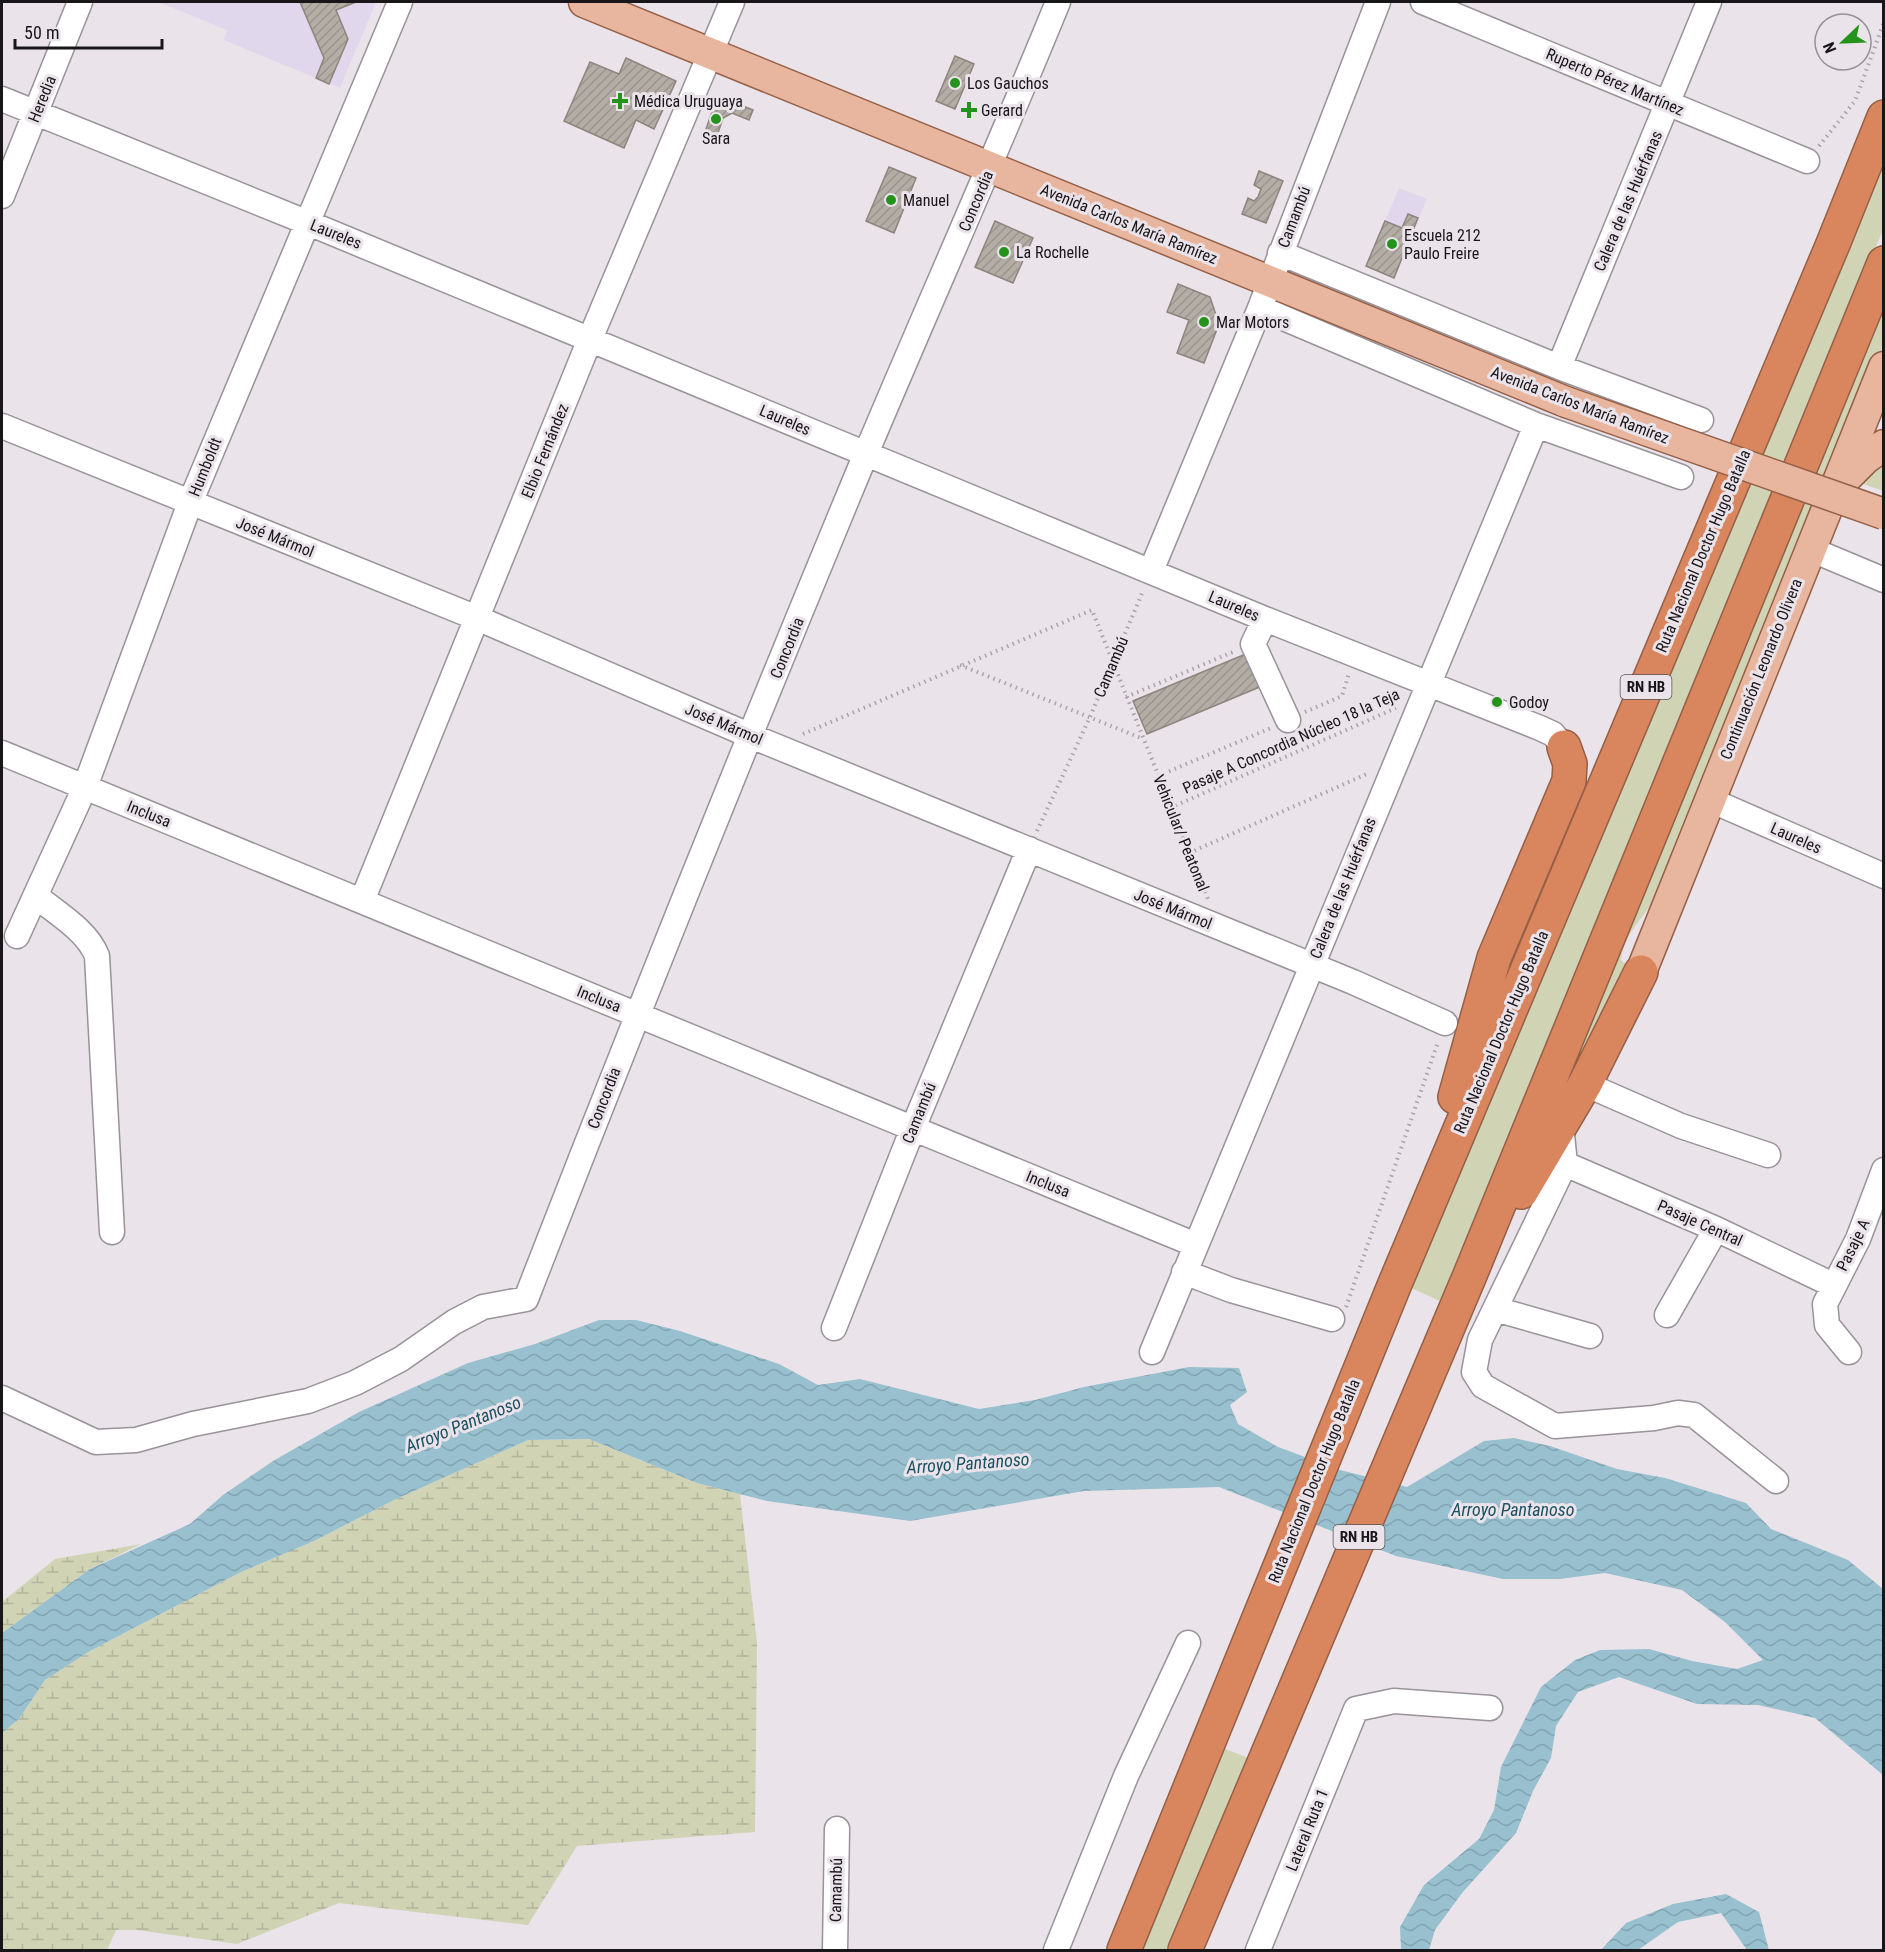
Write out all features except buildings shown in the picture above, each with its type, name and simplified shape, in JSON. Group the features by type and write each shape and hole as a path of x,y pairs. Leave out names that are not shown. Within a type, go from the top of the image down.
{"highway":[{"name":"Ruta Nacional Doctor Hugo Batalla","path":"1124,1950 1394,1286 1833,244 1884,117"},
{"name":"RN HB","path":"1185,1950 1470,1275 1884,263"},
{"path":"1407,1256 1494,958 1569,781 1570,764 1564,747"},
{"path":"1470,1275 1585,1084 1641,972"}],"main road":[{"name":"Avenida Carlos María Ramírez","path":"584,2 1566,402 1884,514"},
{"name":"Continuación Leonardo Olivera","path":"1641,972 1708,799 1884,367"},
{"path":"1835,490 1864,459 1884,445"}],"street":[{"name":"Heredia","path":"2,196 80,2"},
{"name":"Humboldt","path":"17,936 85,787 190,503 400,2"},
{"name":"Elbio Fernández","path":"362,901 590,339 732,2"},
{"name":"Concordia","path":"2,1398 96,1442 136,1440 193,1424 308,1401 364,1378 401,1359 454,1322 483,1307 526,1299 637,1014 866,454 990,168 1058,2"},
{"name":"Camambú","path":"1151,571 1270,281 1378,2"},
{"name":"Ruperto Pérez Martínez","path":"1423,2 1807,161"},
{"name":"Calera de las Huérfanas","path":"1559,367 1709,2"},
{"name":"Laureles","path":"2,99 1151,571 1424,690 1540,728 1553,734 1564,747"},
{"name":"Avenida Carlos María Ramírez","path":"1270,281 1559,367 1694,417 1673,474 1536,425 1270,281"},
{"name":"Calera de las Huérfanas","path":"1152,1352 1424,690 1536,425"},
{"name":"José Mármol","path":"2,426 477,618 751,736 1311,965 1445,1023"},
{"path":"1810,549 1884,579"},
{"path":"1265,619 1253,644 1288,720"},
{"name":"Inclusa","path":"2,753 1196,1245"},
{"name":"Laureles","path":"1708,799 1884,876"},
{"name":"Camambú","path":"834,1328 913,1128 1029,849"},
{"path":"36,896 78,930 93,945 97,956 112,1232"},
{"path":"1585,1084 1682,1126 1768,1155"},
{"path":"1561,1125 1565,1164 1480,1340 1474,1372 1483,1386 1499,1397 1555,1426 1654,1418 1678,1413 1694,1415 1776,1481"},
{"name":"Pasaje Central","path":"1565,1164 1716,1229 1833,1285"},
{"name":"Pasaje A","path":"1849,1352 1827,1325 1825,1304 1858,1239 1884,1170"},
{"path":"1667,1315 1716,1229"},
{"path":"1184,1272 1231,1290 1268,1298 1332,1319"},
{"path":"1495,1309 1590,1336"},
{"path":"1056,1950 1126,1776 1188,1643"},
{"name":"Lateral Ruta 1","path":"1258,1950 1356,1709 1394,1701 1490,1708"},
{"name":"Camambú","path":"835,1950 837,1829"}],"path":[{"path":"1807,161 1855,101 1884,22"},
{"name":"Camambú","path":"1029,849 1090,717 1151,571"},
{"name":"Vehicular/ Peatonal","path":"960,665 1092,610 1219,928"},
{"path":"1126,698 1253,644"},
{"path":"776,746 960,665 1142,738"},
{"name":"Pasaje A Concordia Núcleo 18 la Teja","path":"1170,808 1424,690"},
{"path":"1189,853 1395,761"},
{"path":"1332,1319 1346,1308 1445,1023"}],"shaded area":[{"path":"158,2 376,2 340,88 224,40 227,30"},
{"name":"Escuela 212 Paulo Freire","path":"1399,188 1427,199 1394,278 1366,266"}],"green space":[{"path":"1883,144 1883,230 1440,1301 1411,1288"},
{"path":"1883,301 1883,345 1652,903 1625,944 1621,960 1632,970 1549,1125"},
{"path":"1883,455 1883,491 1855,481"},
{"path":"589,1439 697,1483 740,1494 757,1643 755,1832 577,1846 528,1925 339,1903 237,1944 137,1930 116,1930 107,1950 2,1950 2,1733 19,1719 45,1680 90,1651 241,1572 314,1541 394,1500 528,1440"},
{"path":"141,1544 90,1569 2,1633 2,1602 55,1559"},
{"path":"1223,1748 1251,1759 1171,1950 1139,1950"}],"water":[{"name":"Arroyo Pantanoso","path":"599,1320 636,1320 680,1331 779,1364 818,1385 860,1379 979,1409 1035,1400 1084,1387 1189,1367 1239,1368 1247,1392 1230,1405 1238,1424 1278,1447 1340,1470 1407,1487 1484,1441 1514,1438 1550,1446 1617,1469 1665,1478 1746,1503 1771,1529 1848,1560 1883,1589 1883,1775 1815,1718 1758,1705 1697,1704 1619,1677 1578,1692 1556,1726 1551,1758 1533,1791 1516,1833 1462,1893 1435,1930 1429,1950 1401,1950 1400,1927 1424,1885 1479,1839 1494,1810 1501,1767 1541,1687 1575,1660 1600,1650 1649,1649 1692,1661 1737,1669 1763,1660 1725,1622 1682,1590 1605,1573 1560,1579 1503,1579 1396,1556 1219,1487 1084,1491 910,1521 767,1501 697,1483 589,1439 528,1440 394,1500 314,1541 241,1572 90,1651 45,1680 19,1719 2,1733 2,1633 90,1569 190,1524 223,1495 273,1461 359,1412 468,1363 535,1344"},
{"path":"1726,1894 1759,1912 1769,1950 1747,1950 1721,1913 1678,1922 1638,1950 1601,1950 1626,1923 1673,1904"}],"place":[{"name":"Los Gauchos","path":"955,83"},
{"name":"Médica Uruguaya","path":"620,101"},
{"name":"Gerard","path":"969,110"},
{"name":"Sara","path":"716,119"},
{"name":"Manuel","path":"891,200"},
{"name":"Escuela 212 Paulo Freire","path":"1392,244"},
{"name":"La Rochelle","path":"1004,252"},
{"name":"Mar Motors","path":"1204,322"},
{"name":"Godoy","path":"1497,702"}]}
